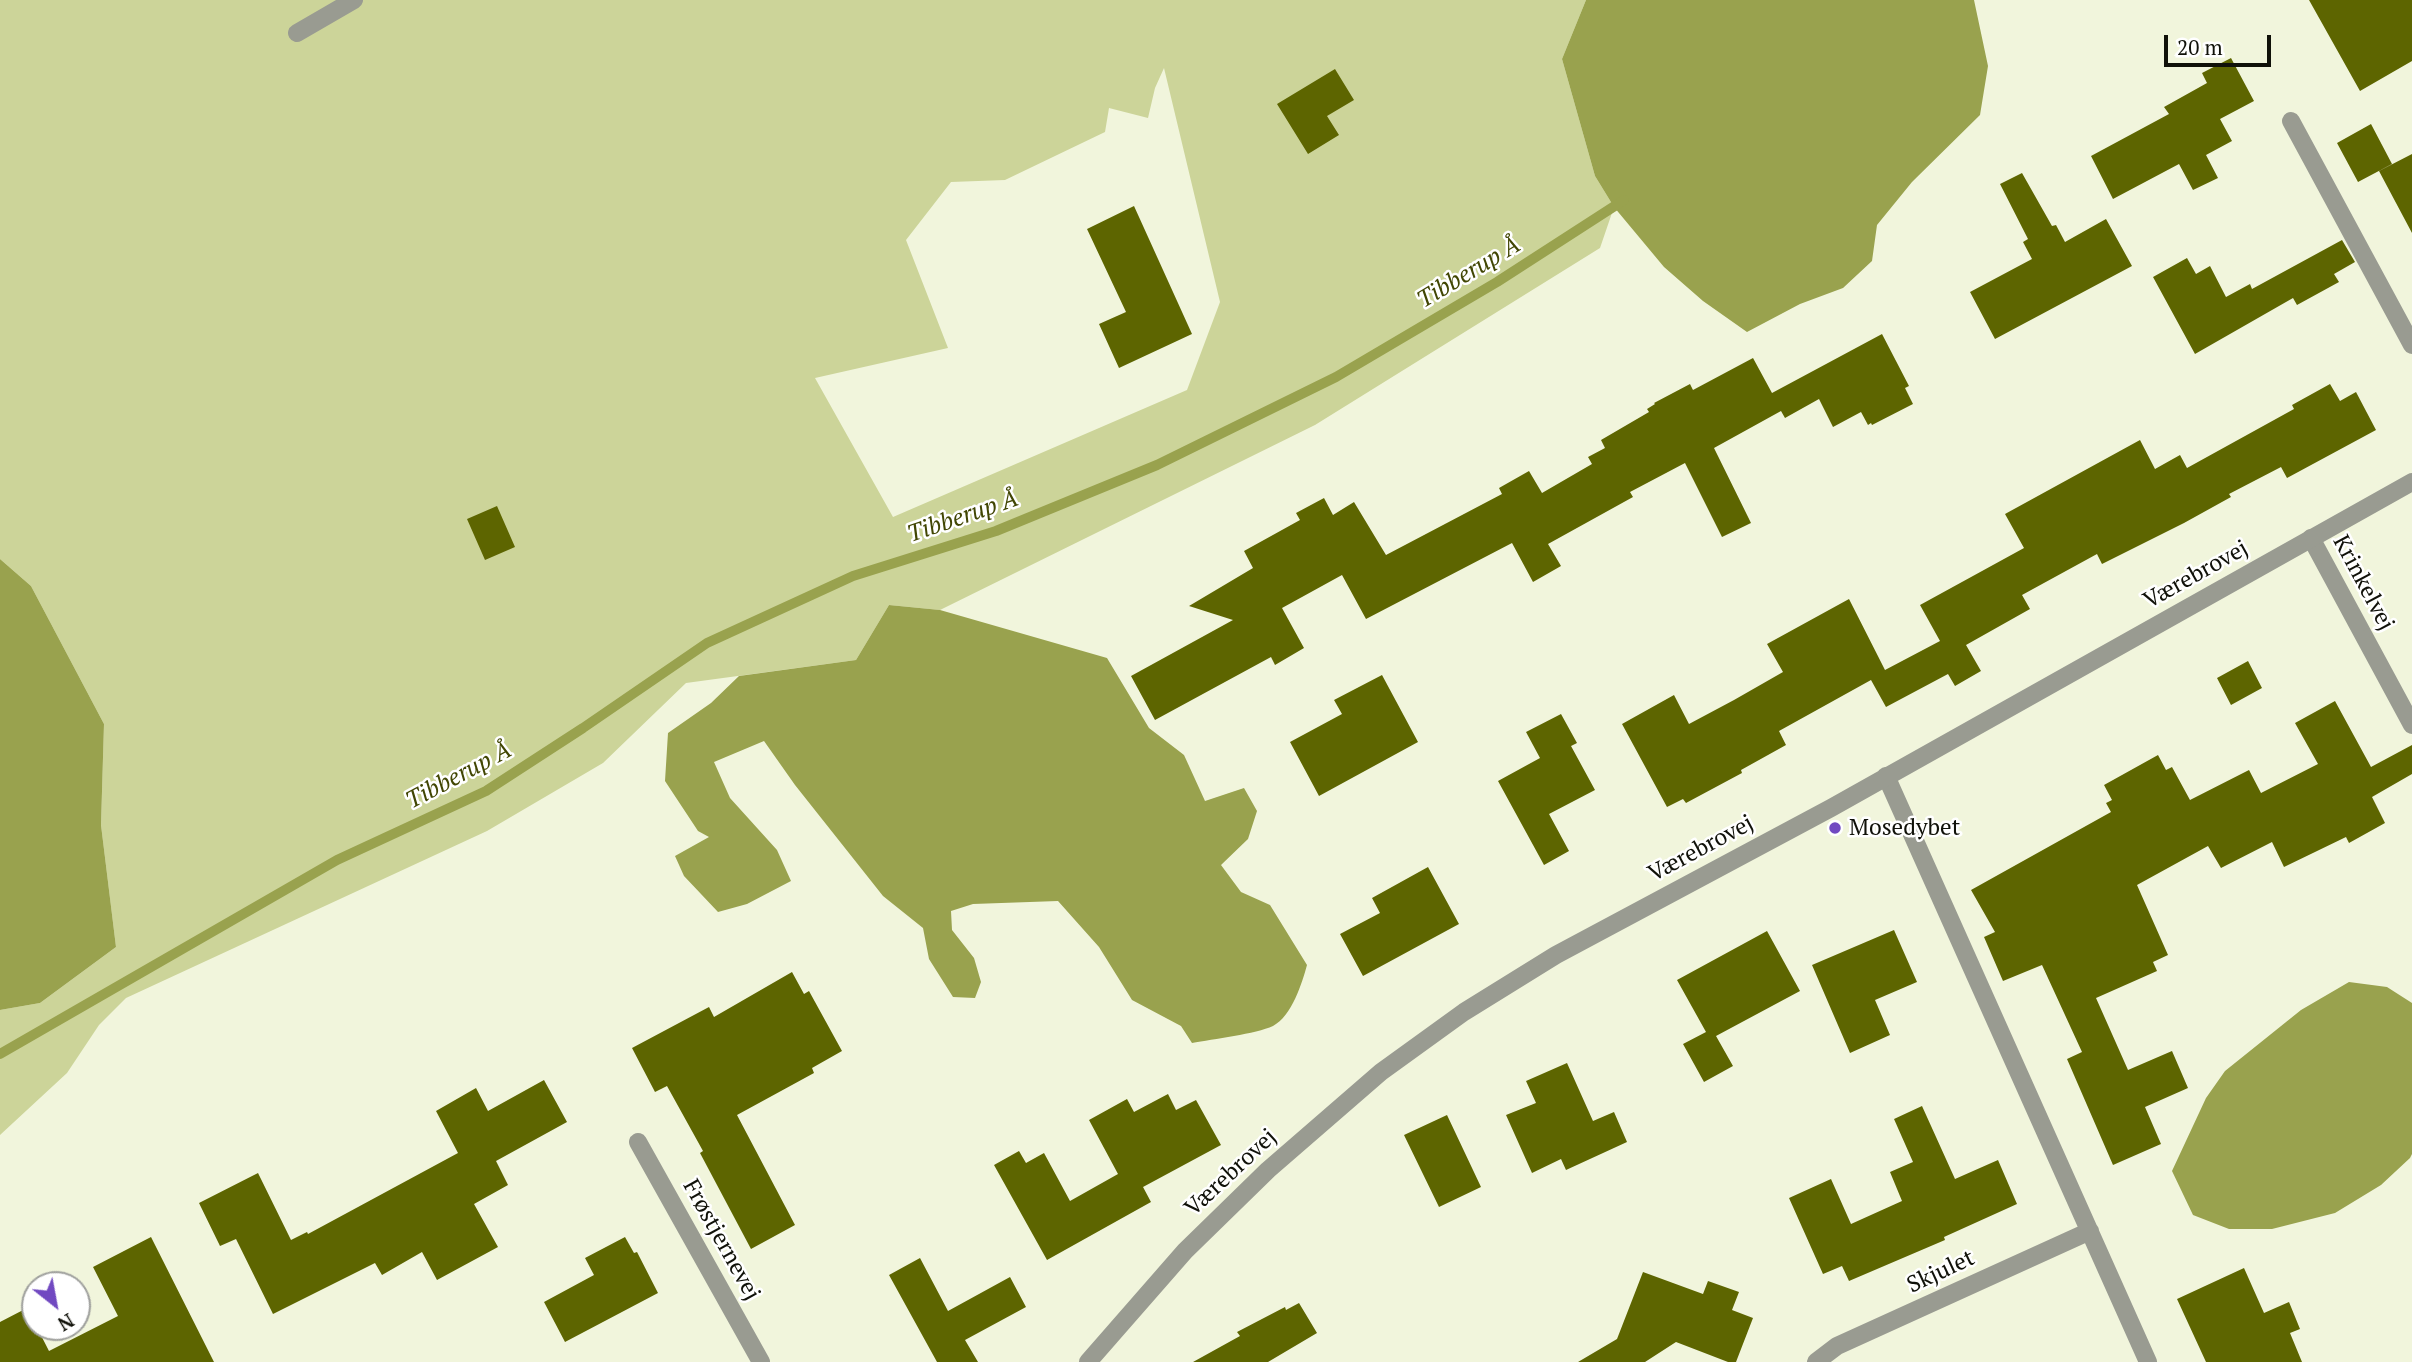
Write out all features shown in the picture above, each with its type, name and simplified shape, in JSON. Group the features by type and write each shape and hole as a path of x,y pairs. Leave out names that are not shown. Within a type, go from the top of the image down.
{"street":[{"path":"297,33 354,0"},
{"path":"2291,121 2412,345"},
{"name":"Værebrovej","path":"1088,1362 1185,1251 1268,1170 1381,1072 1464,1012 1556,956 1886,776 2412,482"},
{"name":"Krinkelvej","path":"2311,538 2412,724"},
{"path":"1886,776 2148,1362"},
{"name":"Frøstjernevej","path":"638,1142 761,1362"},
{"name":"Skjulet","path":"1816,1362 1837,1346 2090,1231"}],"shaded area":[{"path":"0,0 1586,0 1562,59 1595,176 1614,207 1600,248 1315,425 940,610 889,605 856,660 686,683 603,763 487,831 126,998 99,1025 67,1073 0,1135 0,1010 40,1003 116,947 101,825 104,724 31,586 0,559","holes":["1164,68 1220,302 1187,390 893,517 815,378 948,348 906,240 951,182 1005,180 1105,132 1109,108 1148,118 1155,88"]},
{"path":"1586,0 1974,0 1988,66 1980,115 1912,182 1877,225 1872,261 1843,288 1800,304 1747,332 1703,301 1664,267 1614,207 1595,176 1562,59"},
{"path":"0,559 31,586 104,724 101,825 116,947 40,1003 0,1010"},
{"path":"889,605 940,610 1107,658 1149,728 1184,755 1205,801 1244,788 1257,811 1248,839 1221,865 1241,892 1270,905 1307,965 1295,998 1280,1021 1256,1031 1192,1043 1181,1026 1132,1000 1099,947 1058,901 973,904 951,911 952,930 974,958 981,982 975,998 953,997 929,959 923,928 883,896 795,785 764,741 714,762 730,798 777,850 791,881 747,904 718,912 684,876 675,856 709,837 698,831 665,781 668,733 711,703 739,676 856,660"},
{"path":"2349,982 2387,987 2412,1003 2410,1158 2381,1185 2335,1213 2272,1229 2229,1229 2193,1215 2172,1171 2206,1098 2225,1071 2301,1010"}],"building":[{"path":"2309,0 2412,0 2412,61 2360,91"},
{"path":"2231,58 2254,101 2220,119 2232,141 2206,155 2218,178 2193,190 2179,164 2113,199 2091,156 2169,114 2164,107 2207,83 2202,73"},
{"path":"1335,69 1354,100 1327,116 1339,135 1308,154 1277,104"},
{"path":"2371,124 2392,164 2358,182 2337,143"},
{"path":"2412,154 2412,233 2379,171"},
{"path":"2022,173 2052,226 2056,225 2065,242 2106,219 2132,266 1995,339 1970,292 2032,259 2023,242 2028,239 2000,184"},
{"path":"1134,206 1192,334 1119,368 1099,324 1126,312 1087,229"},
{"path":"2342,240 2355,262 2334,274 2339,282 2297,305 2293,298 2195,354 2153,277 2187,258 2196,274 2210,266 2226,297 2250,284 2252,289"},
{"path":"1882,334 1909,386 1905,388 1913,404 1872,425 1868,425 1861,412 1833,427 1819,399 1785,418 1781,411 1714,448 1751,523 1722,537 1685,463 1630,492 1633,497 1548,544 1561,566 1533,582 1512,543 1366,619 1342,575 1282,608 1304,648 1275,665 1271,657 1155,720 1131,676 1233,620 1189,606 1253,568 1244,551 1300,520 1296,513 1324,498 1333,515 1354,502 1386,555 1502,494 1499,488 1529,471 1542,493 1592,464 1588,457 1605,448 1601,440 1649,412 1647,409 1654,403 1690,384 1693,390 1753,358 1772,393"},
{"path":"2330,384 2340,401 2356,392 2376,430 2287,478 2281,467 2229,494 2231,497 2184,523 2102,564 2097,554 2022,595 2030,609 1966,645 1981,671 1955,686 1948,674 1886,707 1871,680 1779,731 1786,745 1741,770 1742,773 1686,803 1683,799 1667,807 1622,724 1674,695 1689,724 1734,700 1783,672 1767,644 1849,599 1885,670 1940,641 1920,605 2024,548 2005,514 2140,440 2155,469 2180,455 2187,468 2294,409 2292,405"},
{"path":"497,506 515,547 485,560 467,519"},
{"path":"2248,661 2262,688 2231,705 2217,678"},
{"path":"1382,675 1418,742 1319,796 1290,742 1342,714 1334,700"},
{"path":"2335,701 2371,767 2412,745 2412,774 2372,797 2385,823 2349,843 2346,837 2284,867 2272,842 2221,868 2208,846 2137,885 2168,955 2153,962 2157,971 2096,998 2128,1070 2172,1051 2188,1088 2145,1107 2161,1144 2113,1165 2067,1059 2082,1052 2042,965 2003,981 1984,937 1995,932 1971,890 2111,812 2106,803 2112,800 2104,785 2158,755 2166,770 2172,767 2190,800 2249,770 2261,793 2318,764 2295,723"},
{"path":"1561,714 1577,743 1571,746 1595,790 1549,814 1569,851 1544,865 1498,781 1540,758 1526,732"},
{"path":"1428,867 1459,924 1363,976 1340,934 1380,913 1372,898"},
{"path":"1894,930 1917,982 1875,1000 1890,1035 1850,1053 1812,965"},
{"path":"1767,931 1800,991 1716,1036 1733,1066 1704,1082 1683,1044 1706,1032 1677,980"},
{"path":"792,972 804,994 809,991 842,1051 812,1068 814,1073 737,1115 795,1225 751,1249 700,1153 703,1151 667,1086 655,1092 632,1048 709,1007 714,1017"},
{"path":"1567,1063 1593,1121 1614,1112 1627,1142 1566,1170 1561,1159 1532,1173 1506,1115 1536,1103 1526,1081"},
{"path":"544,1080 567,1122 496,1161 508,1185 474,1204 498,1247 437,1280 422,1252 382,1275 375,1263 273,1314 236,1239 220,1246 199,1203 258,1173 291,1240 307,1232 308,1234 458,1153 436,1111 476,1088 488,1111"},
{"path":"1168,1094 1176,1110 1196,1100 1221,1145 1143,1187 1151,1202 1047,1260 994,1165 1019,1151 1026,1163 1044,1153 1070,1201 1118,1174 1089,1120 1127,1099 1134,1112"},
{"path":"1922,1106 1955,1179 1998,1160 2017,1204 1944,1237 1945,1240 1849,1281 1842,1266 1823,1274 1789,1198 1831,1179 1851,1224 1902,1201 1890,1172 1913,1162 1894,1119"},
{"path":"1447,1115 1481,1187 1439,1207 1404,1135"},
{"path":"151,1237 214,1362 0,1362 0,1322 21,1311 21,1341 44,1341 49,1351 69,1341 91,1341 91,1330 118,1316 93,1267"},
{"path":"625,1237 634,1253 637,1252 658,1293 565,1342 544,1302 594,1275 585,1258"},
{"path":"920,1258 948,1311 1010,1277 1026,1307 965,1340 978,1362 937,1362 889,1275"},
{"path":"2244,1268 2264,1313 2289,1302 2300,1329 2290,1333 2302,1362 2206,1362 2177,1299"},
{"path":"1643,1272 1703,1294 1708,1281 1739,1292 1732,1310 1753,1318 1736,1362 1728,1362 1676,1342 1645,1362 1578,1362 1617,1339"},
{"path":"1299,1303 1317,1333 1268,1362 1193,1362 1240,1336 1237,1332 1285,1307 1286,1310"}],"waterway":[{"name":"Tibberup Å","path":"0,1054 337,860 486,791 707,643 853,576 996,531 1157,465 1336,377 1497,282 1624,200"}],"place":[{"name":"Mosedybet","path":"1835,828"}]}
